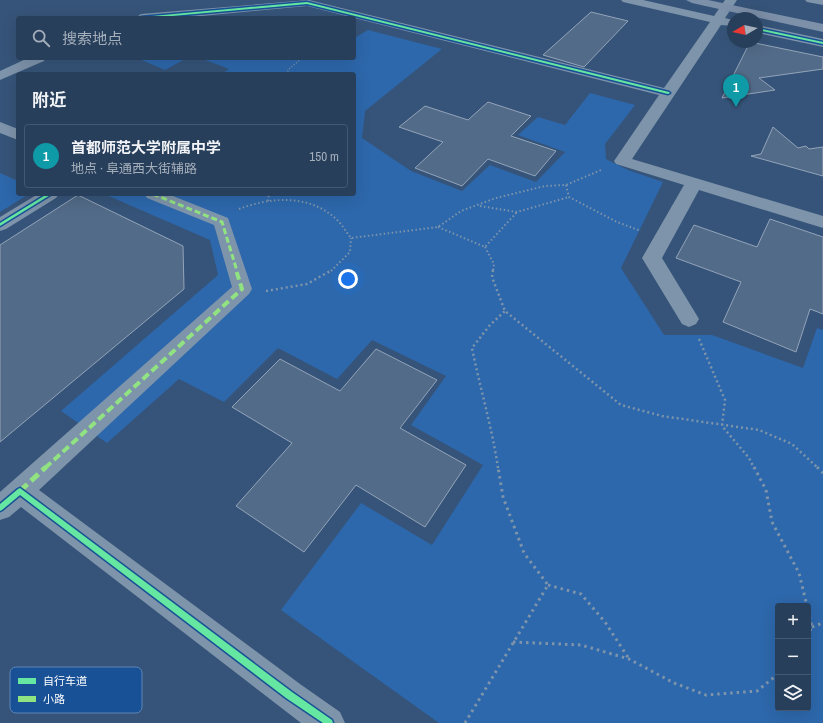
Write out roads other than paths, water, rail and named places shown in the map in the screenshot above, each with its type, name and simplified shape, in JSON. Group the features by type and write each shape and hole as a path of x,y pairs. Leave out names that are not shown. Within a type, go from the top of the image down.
{"main road":[{"path":"692,0 729,4 823,28"},
{"path":"800,8 823,13"}],"street":[{"path":"627,0 727,23"},
{"path":"811,0 823,2"},
{"path":"162,16 307,2 668,93"},
{"path":"729,4 622,161 823,222"},
{"path":"763,30 823,44"},
{"path":"0,76 35,60"},
{"path":"0,127 16,134"},
{"path":"689,319 652,258 694,183"},
{"path":"0,225 47,196"},
{"path":"158,196 222,222 242,289 10,500 329,723"}],"place":[{"name":"首都师范大学附属中学","path":"736,107"}]}
